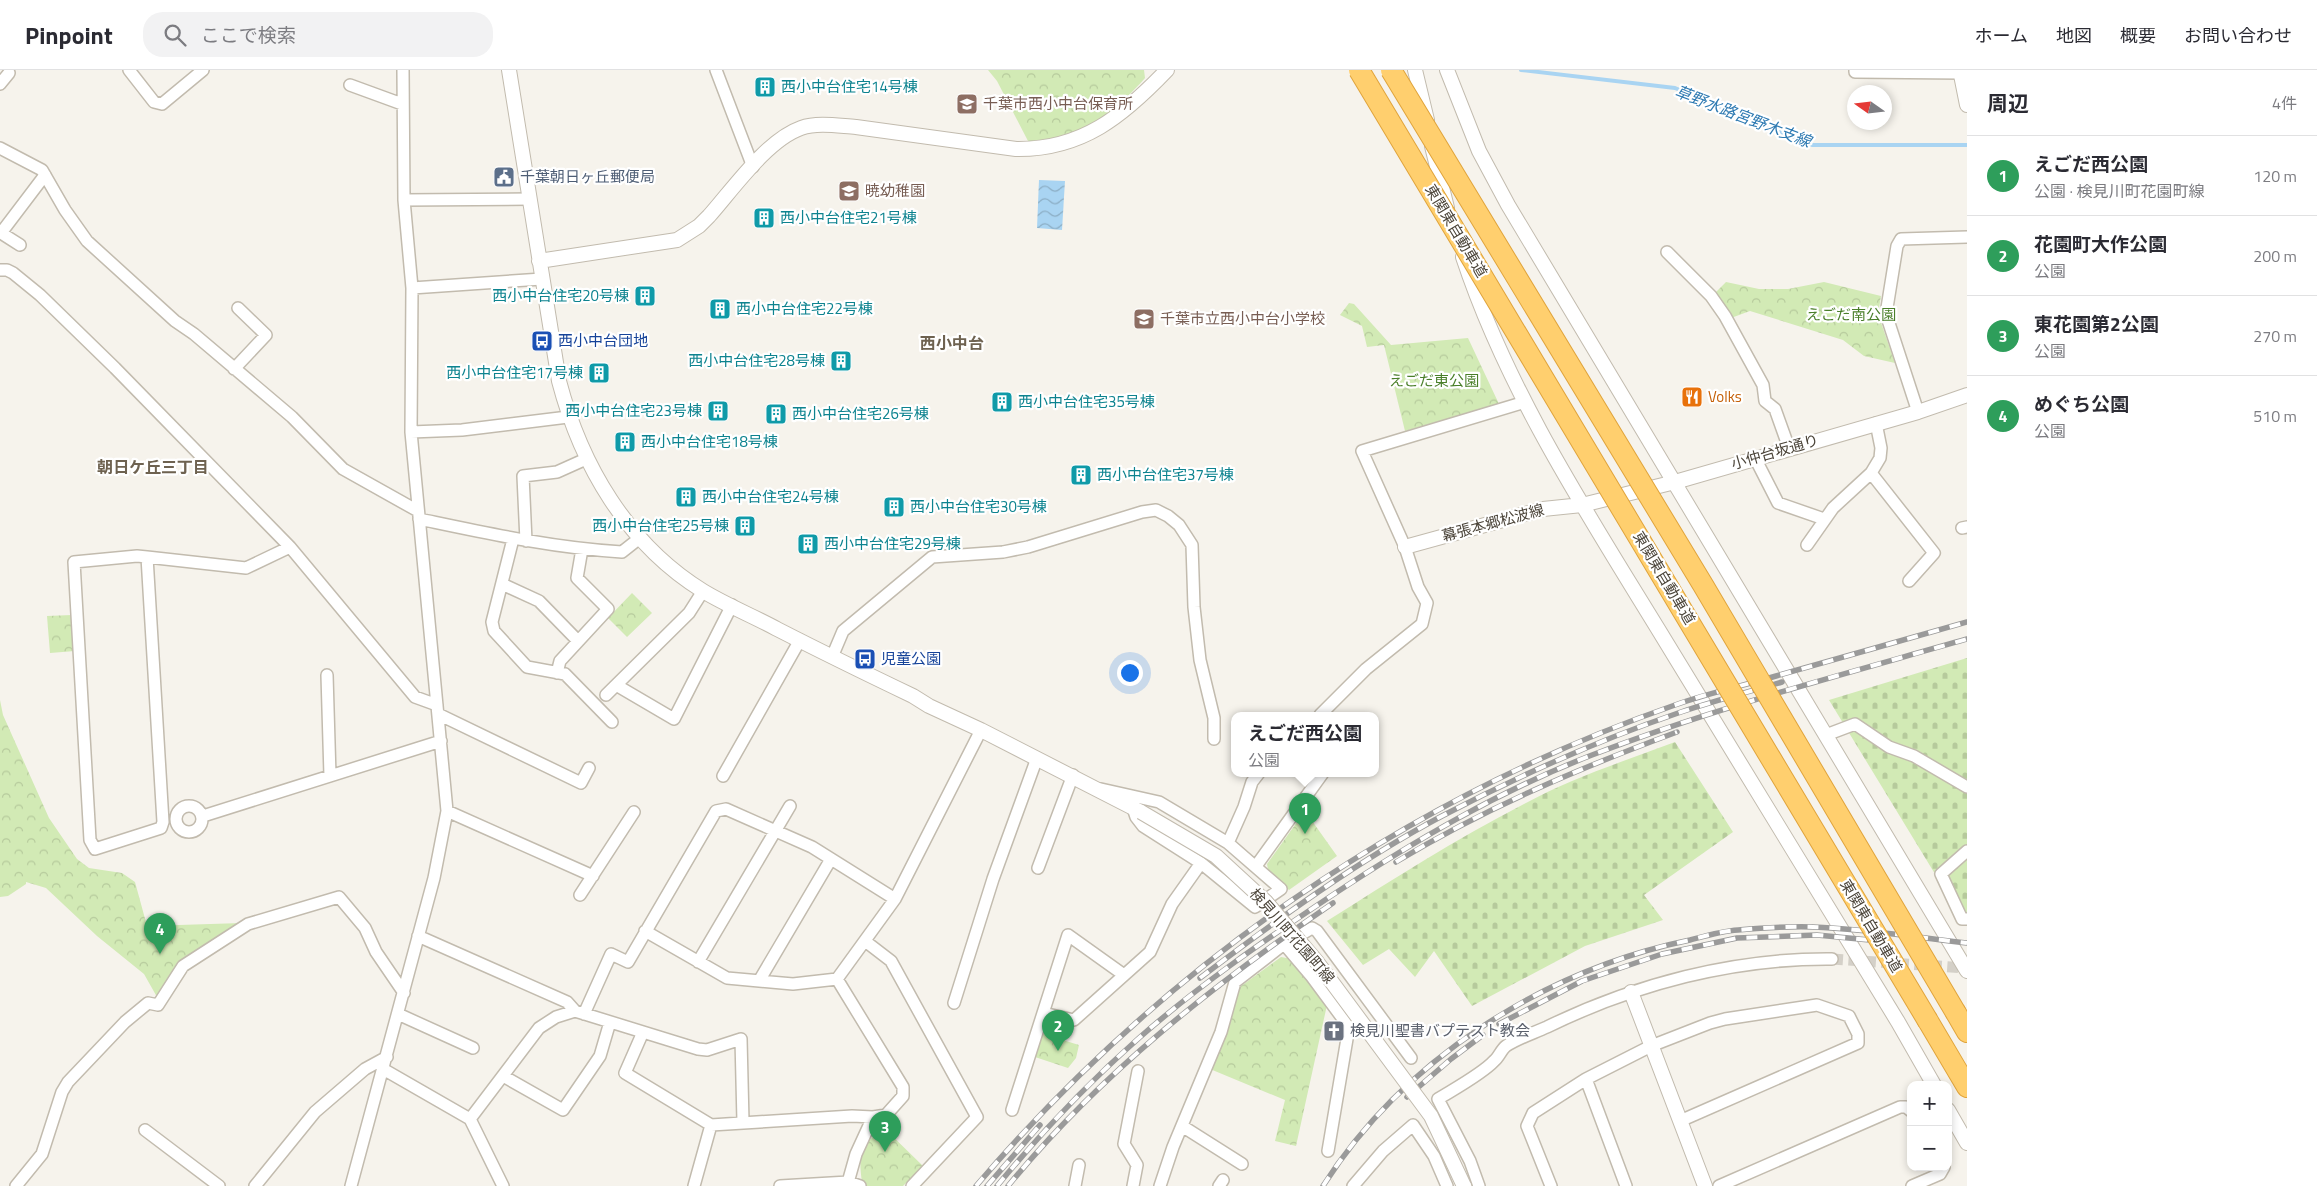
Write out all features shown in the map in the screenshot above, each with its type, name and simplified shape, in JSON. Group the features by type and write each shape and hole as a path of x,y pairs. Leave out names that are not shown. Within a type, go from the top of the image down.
{"highway":[{"name":"東関東自動車道","path":"1359,70 1967,1088"},
{"name":"東関東自動車道","path":"1392,70 1698,577 1967,1032"}],"street":[{"path":"129,70 154,102 162,104 203,70"},
{"path":"351,1186 434,878 447,811 411,432 412,288 404,200 403,70"},
{"name":"検見川町花園町線","path":"509,70 559,381 568,417 598,482 623,518 667,564 703,591 913,696 929,706 1099,788 1216,856 1266,902 1317,962 1425,1108 1464,1186"},
{"path":"716,70 753,168"},
{"path":"539,261 677,240 699,226 768,150 788,135 810,126 856,127 1016,149 1039,149 1058,146 1082,138 1114,120 1147,91 1167,70"},
{"path":"1415,70 1444,197 1479,305 1525,402 1582,505 1898,1022 1932,1081"},
{"path":"1447,70 1479,150 1508,205 1967,971"},
{"path":"1855,70 1855,72 1960,72 1967,105"},
{"path":"0,84 9,73"},
{"path":"350,84 402,104"},
{"path":"0,148 42,170 65,210 87,241 175,321 292,417 343,469 419,515 513,539 582,549 622,552 641,538"},
{"path":"20,245 1,233 45,175"},
{"path":"404,200 530,199"},
{"path":"1918,412 1886,314 1897,246 1901,240 1967,237"},
{"path":"1667,252 1711,296 1724,316 1763,385 1765,401 1775,409 1789,448"},
{"path":"0,270 7,270 13,273 40,295 115,368 290,547 415,697 581,783 589,768"},
{"path":"412,288 542,279"},
{"path":"234,369 266,334 238,308"},
{"name":"小仲台坂通り","path":"1582,505 1675,482 1918,412 1967,395"},
{"path":"1323,712 1366,669 1422,624 1426,603 1362,451 1525,402"},
{"path":"411,432 462,430 568,417"},
{"path":"1807,545 1824,520 1848,492 1871,473 1880,458 1881,448 1876,423"},
{"path":"1755,458 1778,503 1824,520"},
{"path":"526,541 523,476 557,472 586,459"},
{"path":"1871,473 1934,553 1909,581"},
{"name":"幕張本郷松波線","path":"1404,547 1544,509 1582,505"},
{"path":"832,657 843,631 932,557 1010,551 1142,512 1156,510 1168,516 1179,525 1192,545 1194,607 1201,664 1214,718 1214,739"},
{"path":"513,539 492,622 494,631 527,667 565,674 612,722"},
{"path":"147,557 163,822 161,828 95,849 90,840 74,562 137,556 147,557 246,568 290,547"},
{"path":"557,673 560,661 608,610 577,578 582,549"},
{"path":"502,584 539,601 578,641"},
{"path":"606,695 688,613 703,591"},
{"path":"616,685 674,719 732,606"},
{"path":"723,776 800,640"},
{"path":"327,675 330,776"},
{"path":"1826,735 1855,724 1889,747 1914,756 1967,787"},
{"path":"646,931 727,978 793,984 837,979 895,899 981,730"},
{"path":"203,816 441,741"},
{"path":"954,1003 993,880 1037,758"},
{"path":"1038,868 1073,776"},
{"path":"1228,843 1244,807 1252,782 1256,777"},
{"path":"1256,866 1320,777"},
{"path":"1099,788 1159,802 1228,843 1281,889 1255,908 1201,864 1143,826 1136,817 1137,809"},
{"path":"191,805 199,809 203,816 201,826 193,833 181,831 176,822 176,814 183,807 191,805"},
{"path":"698,962 790,806"},
{"path":"470,1119 539,1028 556,1017 579,1012 610,954 628,962 716,812 726,808 812,847 895,899"},
{"path":"447,811 593,876"},
{"path":"580,895 634,812"},
{"path":"163,822 176,818"},
{"path":"1967,851 1941,874 1962,919 1967,919"},
{"path":"759,981 831,859"},
{"path":"1043,1013 1074,1020 1150,952 1172,904 1201,864"},
{"path":"16,1186 42,1154 62,1092 68,1082 125,1022 148,1003 158,1005 182,966 248,924 339,897 365,928 376,952 404,993"},
{"path":"1160,1186 1182,1126 1221,1032 1235,982 1284,944 1312,928 1317,931 1411,1058"},
{"path":"1012,1110 1068,935 1124,975"},
{"path":"418,936 567,1002 579,1012 610,1022 707,1050 741,1040 742,1122"},
{"path":"866,941 891,961 977,1117 912,1186"},
{"path":"1284,944 1312,977 1349,1028 1328,1151"},
{"path":"1479,1186 1470,1161 1438,1099 1494,1062 1505,1047 1567,1017 1631,992 1709,971 1807,958 1832,959"},
{"path":"643,1032 625,1073 711,1125 852,1116 873,1117 886,1114 903,1096 903,1087 837,979"},
{"path":"1631,992 1705,1186"},
{"path":"1551,1186 1527,1126 1533,1114 1586,1079 1651,1046 1724,1019 1817,1005 1849,1016 1858,1034 1858,1043 1680,1121"},
{"path":"398,1014 473,1048"},
{"path":"502,1076 563,1110 600,1056 610,1022"},
{"path":"255,1186 315,1112 364,1069 387,1057"},
{"path":"383,1069 470,1119 503,1186"},
{"path":"1133,1186 1138,1166 1124,1144 1138,1071"},
{"path":"1586,1079 1626,1186"},
{"path":"1719,1186 1900,1107 1907,1109"},
{"path":"848,1184 856,1154 873,1117"},
{"path":"1952,1117 1967,1143"},
{"path":"694,1186 711,1125"},
{"path":"1356,1185 1383,1151 1413,1125 1434,1156 1446,1186"},
{"path":"1182,1126 1242,1164"},
{"path":"145,1130 219,1186"},
{"path":"1075,1186 1079,1165"},
{"path":"1912,1186 1940,1174 1942,1171"},
{"path":"780,1186 848,1184 860,1186"}],"green space":[{"path":"988,70 1144,70 1145,78 1105,116 1081,130 1056,139 1028,141 997,81"},
{"name":"えごだ南公園","path":"1726,282 1759,289 1788,289 1824,282 1881,296 1878,314 1895,363 1864,356 1843,340 1750,311 1731,318 1714,294"},
{"name":"えごだ東公園","path":"1349,303 1354,304 1391,345 1468,338 1499,404 1405,431 1384,345 1367,347 1362,326 1340,315"},
{"path":"632,593 652,613 627,637 608,618"},
{"path":"72,615 75,651 50,653 47,616"},
{"path":"1967,658 1967,915 1960,915 1829,700"},
{"path":"0,700 3,715 49,818 77,859 89,868 122,873 135,882 147,926 242,923 178,965 157,997 144,974 97,936 46,888 26,882 26,884 8,896 0,897"},
{"path":"1675,742 1733,832 1644,895 1663,920 1585,946 1472,1006 1434,951 1415,977 1389,949 1363,965 1327,921 1400,875 1524,804 1579,778"},
{"path":"1305,811 1337,856 1289,890 1268,870 1267,864"},
{"path":"1281,957 1292,959 1327,1005 1296,1146 1275,1141 1285,1100 1210,1069 1237,989"},
{"path":"1043,1034 1079,1045 1076,1058 1068,1068 1035,1057"},
{"path":"883,1127 923,1166 903,1186 865,1186 862,1183 860,1164 862,1151"}],"water":[{"path":"1039,180 1065,181 1062,230 1037,228"}],"waterway":[{"name":"草野水路宮野木支線","path":"1521,70 1675,88 1812,145 1967,145"}],"tunnel":[{"path":"1832,959 1967,968"}],"railway":[{"path":"976,1186 1048,1107 1126,1032 1207,963 1294,899 1384,841 1478,789 1575,744 1675,705 1967,622"},
{"path":"997,1186 1047,1128 1083,1091 1162,1018 1257,946 1331,896 1458,818 1557,769 1638,738 1731,707 1967,639"},
{"path":"1200,978 1288,913 1349,872 1411,833 1471,801 1529,773 1620,734 1693,708 1782,682"},
{"path":"1396,862 1464,824 1534,790 1677,732"},
{"path":"1008,1186 1081,1106 1160,1033 1245,966 1333,903"},
{"path":"1323,1186 1356,1140 1394,1099 1436,1061 1482,1027 1531,998 1582,973 1636,954 1714,934 1747,929 1775,927 1832,928 1967,943"},
{"path":"1499,1024 1582,981 1662,954 1737,938 1817,935 1880,941"},
{"path":"1407,1097 1451,1059 1483,1035"},
{"path":"987,1186 1040,1125"}],"place":[{"name":"西小中台住宅14号棟","path":"765,87"},
{"name":"千葉市西小中台保育所","path":"967,104"},
{"name":"千葉朝日ヶ丘郵便局","path":"504,177"},
{"name":"暁幼稚園","path":"849,191"},
{"name":"西小中台住宅21号棟","path":"764,218"},
{"name":"西小中台住宅20号棟","path":"645,296"},
{"name":"西小中台住宅22号棟","path":"720,309"},
{"name":"千葉市立西小中台小学校","path":"1144,319"},
{"name":"西小中台団地","path":"542,341"},
{"name":"西小中台住宅28号棟","path":"841,361"},
{"name":"西小中台住宅17号棟","path":"599,373"},
{"name":"Volks","path":"1692,397"},
{"name":"西小中台住宅35号棟","path":"1002,402"},
{"name":"西小中台住宅23号棟","path":"718,411"},
{"name":"西小中台住宅26号棟","path":"776,414"},
{"name":"西小中台住宅18号棟","path":"625,442"},
{"name":"西小中台住宅37号棟","path":"1081,475"},
{"name":"西小中台住宅24号棟","path":"686,497"},
{"name":"西小中台住宅30号棟","path":"894,507"},
{"name":"西小中台住宅25号棟","path":"745,526"},
{"name":"西小中台住宅29号棟","path":"808,544"},
{"name":"児童公園","path":"865,659"},
{"name":"えごだ西公園","path":"1305,834"},
{"name":"めぐち公園","path":"160,954"},
{"name":"検見川聖書バプテスト教会","path":"1334,1031"},
{"name":"花園町大作公園","path":"1058,1051"},
{"name":"東花園第2公園","path":"885,1152"}],"district":[{"name":"西小中台","path":"952,343"},
{"name":"朝日ケ丘三丁目","path":"153,467"}]}
